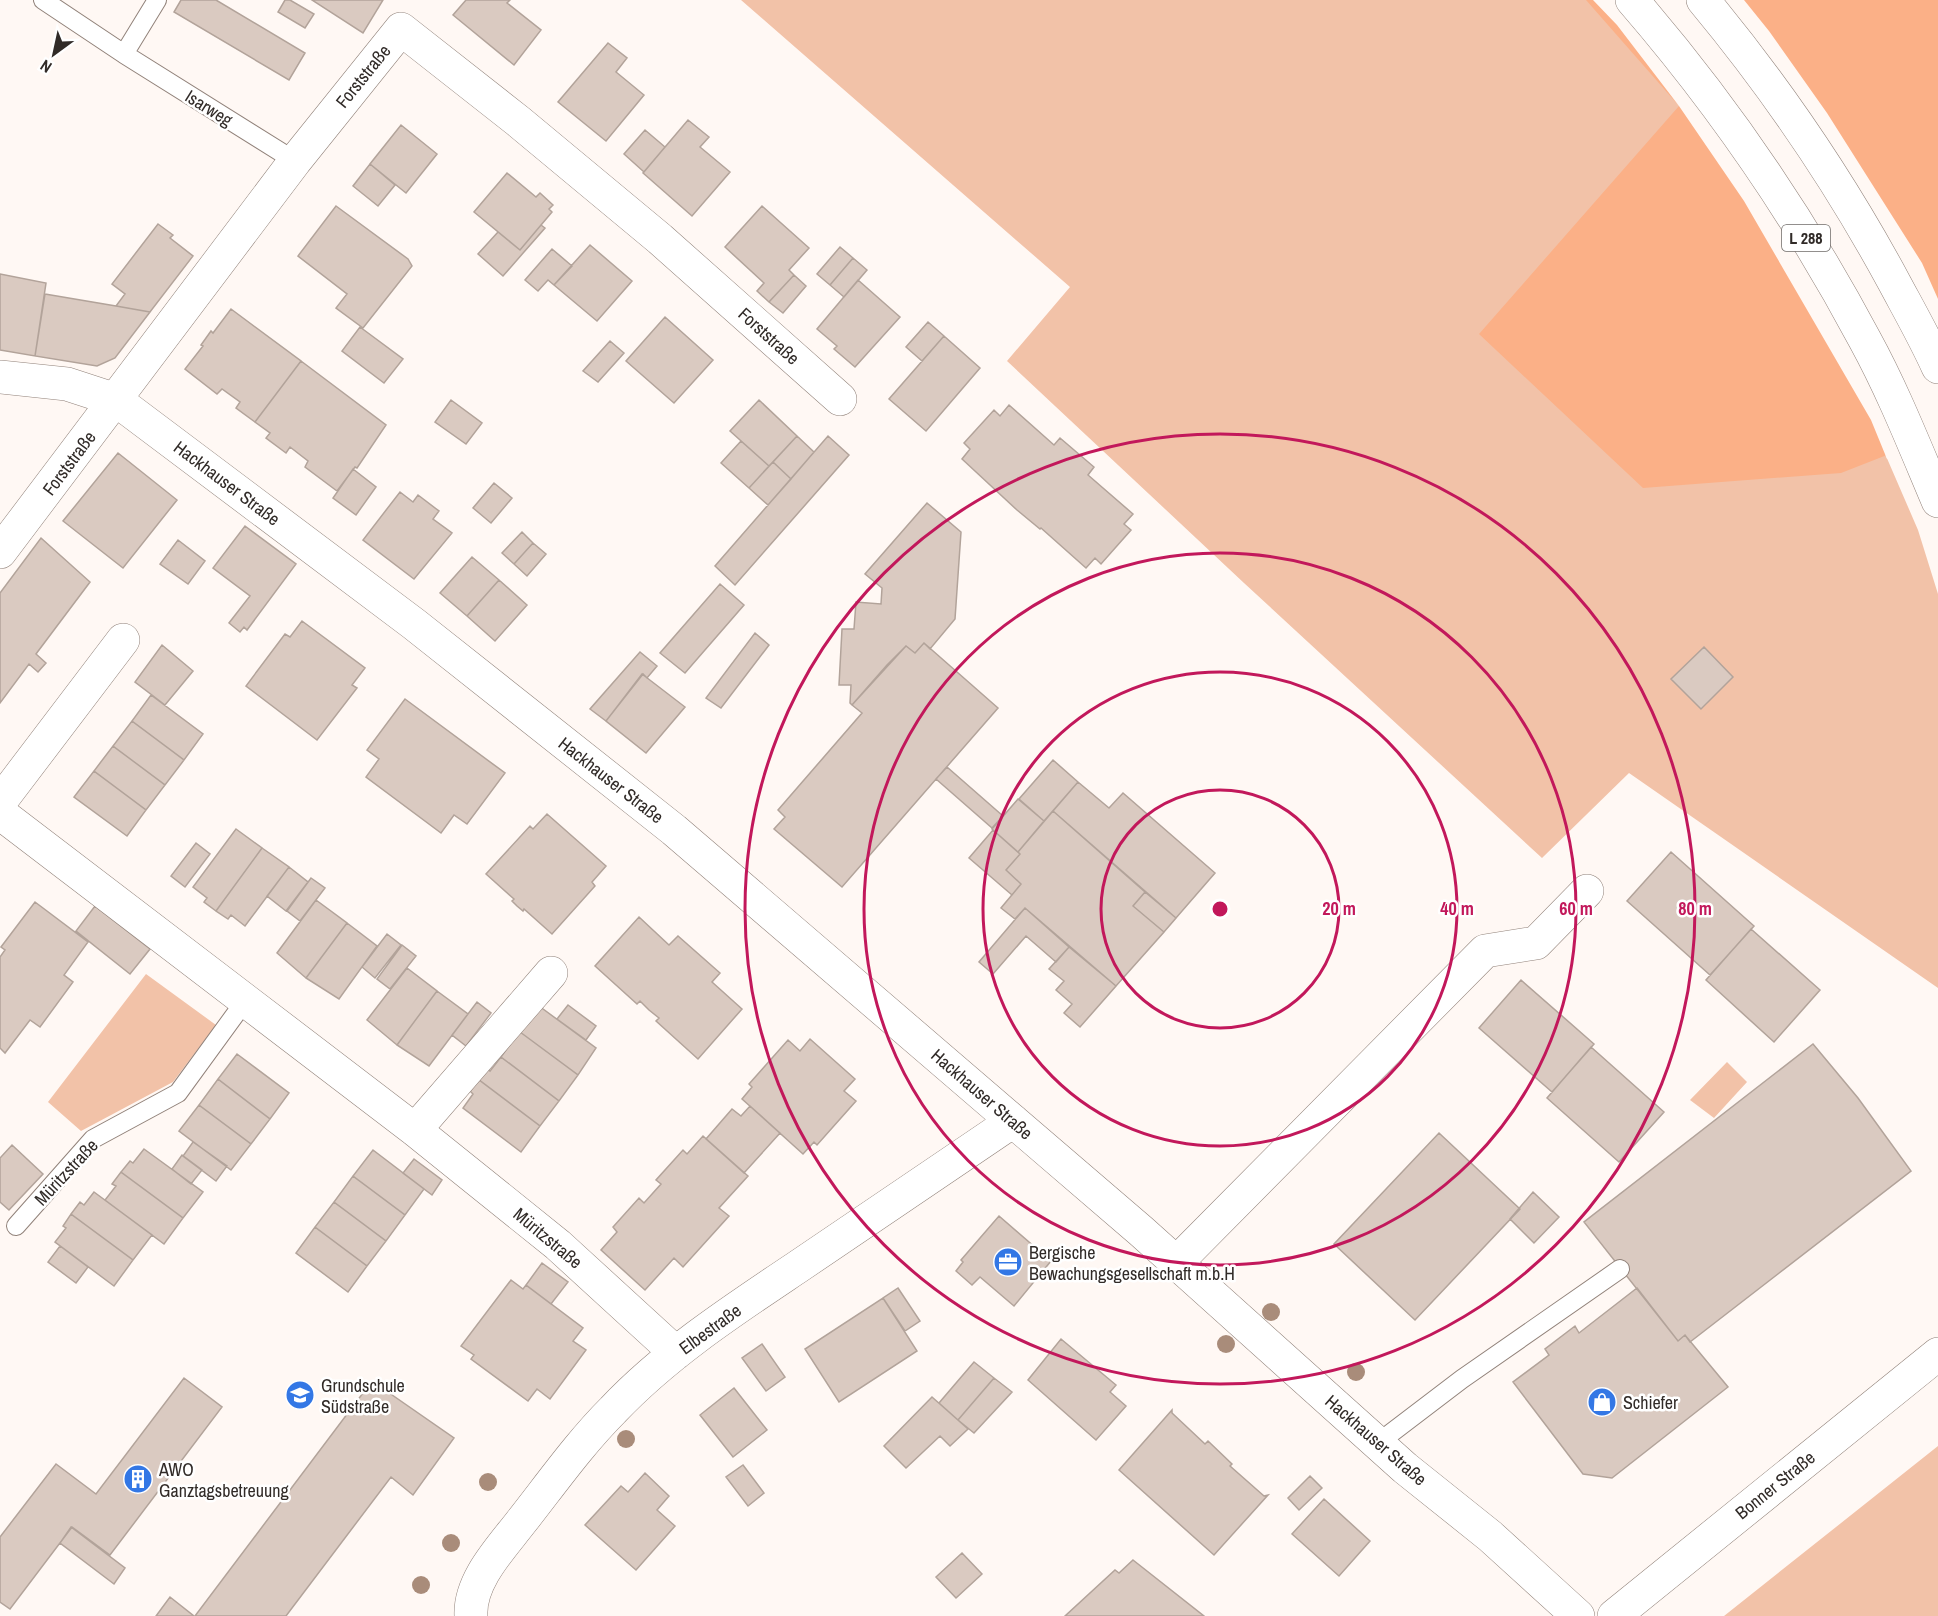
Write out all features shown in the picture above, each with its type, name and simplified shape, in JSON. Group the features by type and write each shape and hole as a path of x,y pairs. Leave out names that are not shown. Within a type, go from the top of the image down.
{"street":[{"name":"L 288","path":"1632,0 1667,41 1721,112 1815,252 1866,341 1906,425 1938,501"},
{"path":"1703,0 1764,76 1816,150 1875,247 1938,367"},
{"name":"Forststraße","path":"0,552 295,161 401,29 518,121 660,238 840,399"},
{"name":"Hackhauser Straße","path":"0,377 67,384 116,400 414,624 674,830 1177,1262 1406,1468 1490,1536 1578,1616"},
{"path":"0,802 123,640"},
{"name":"Müritzstraße","path":"0,813 415,1130 558,1245 676,1353"},
{"path":"1177,1262 1485,951 1536,943 1587,891"},
{"path":"415,1130 550,973"},
{"name":"Elbestraße","path":"471,1610 478,1584 493,1559 582,1443 614,1409 676,1353 1013,1120"},
{"name":"Bonner Straße","path":"1614,1616 1938,1354"}],"lane":[{"name":"Isarweg","path":"42,0 295,161"},
{"path":"124,54 157,0"},
{"name":"Müritzstraße","path":"16,1226 93,1139 178,1093 245,1001"},
{"path":"1378,1443 1462,1379 1620,1269"}],"shaded area":[{"path":"741,0 1593,0 1679,106 1886,456 1918,530 1938,594 1938,988 1629,773 1542,858 1007,361 1070,287"},
{"path":"1586,0 1938,0 1938,435 1841,473 1643,488 1479,334 1679,106"},
{"path":"146,974 216,1025 173,1082 81,1131 48,1102"},
{"path":"1727,1062 1747,1082 1714,1118 1690,1100"},
{"path":"1938,1446 1938,1616 1724,1616"}],"pier":[{"path":"1593,0 1744,0 1769,31 1827,113 1922,263 1938,299 1938,438 1887,459 1871,420 1744,201 1679,106 1617,25"}],"building":[{"path":"181,0 216,0 305,53 289,80 174,12"},
{"path":"285,0 290,0 314,14 305,28 278,12"},
{"path":"312,0 383,0 363,33"},
{"path":"466,0 510,0 507,3 541,30 514,65 453,15"},
{"path":"608,43 627,58 616,72 644,95 606,141 558,102"},
{"path":"688,120 709,137 700,147 730,172 692,216 643,173"},
{"path":"401,125 437,154 406,193 370,164"},
{"path":"645,130 665,147 644,172 624,154"},
{"path":"370,164 395,185 378,206 353,186"},
{"path":"507,173 536,197 540,193 553,205 549,209 552,212 520,250 474,212"},
{"path":"336,206 408,259 412,266 363,328 336,308 347,294 298,256"},
{"path":"762,206 809,248 789,270 794,275 769,302 757,291 764,283 725,247"},
{"path":"158,224 173,235 170,238 193,256 150,312 116,306 125,294 112,284"},
{"path":"541,225 545,228 503,276 478,254 498,232 520,250"},
{"path":"590,245 632,281 597,321 554,285"},
{"path":"840,247 853,258 830,285 817,274"},
{"path":"552,249 572,266 554,285 548,280 538,291 525,280"},
{"path":"853,258 867,270 844,297 830,285"},
{"path":"0,274 46,283 35,356 0,350"},
{"path":"794,275 806,286 783,313 769,302"},
{"path":"858,280 900,317 855,367 834,349 837,346 817,329"},
{"path":"45,294 150,312 115,358 97,366 35,356"},
{"path":"231,309 301,361 255,422 236,408 240,402 222,389 217,394 185,369 203,346 201,345 211,331 213,333"},
{"path":"665,317 713,360 674,403 626,361"},
{"path":"928,322 944,336 922,361 906,347"},
{"path":"360,327 403,359 384,383 342,351"},
{"path":"944,336 980,368 926,431 889,399"},
{"path":"610,341 624,353 598,382 583,371"},
{"path":"301,361 386,425 357,468 355,467 337,491 305,467 308,461 290,447 286,453 266,438 270,433 255,422"},
{"path":"451,400 482,423 466,444 435,422"},
{"path":"759,400 797,436 769,466 730,431"},
{"path":"1009,405 1054,445 1060,438 1094,467 1088,475 1133,514 1124,524 1131,530 1101,564 1095,558 1086,568 1017,510 962,459 970,449 964,443 994,410 1000,416"},
{"path":"797,436 814,452 791,479 773,462"},
{"path":"828,436 849,455 735,585 715,566"},
{"path":"741,441 769,466 749,488 721,463"},
{"path":"118,453 177,500 123,568 63,521"},
{"path":"773,462 791,479 768,505 749,488"},
{"path":"353,469 376,487 356,515 333,498"},
{"path":"494,483 512,498 491,523 473,508"},
{"path":"400,492 413,502 418,495 439,511 433,519 452,533 414,579 363,540"},
{"path":"927,503 961,532 955,619 930,649 924,643 915,653 906,646 852,705 850,703 851,685 839,685 842,629 854,629 856,602 881,604 882,588 865,574"},
{"path":"245,526 296,564 247,630 244,627 240,632 229,623 250,596 213,568"},
{"path":"522,532 533,543 514,564 502,553"},
{"path":"41,538 90,582 36,654 46,663 38,672 29,664 0,703 0,593"},
{"path":"178,540 205,561 188,584 160,564"},
{"path":"533,543 546,554 527,576 514,564"},
{"path":"472,557 499,580 467,616 440,593"},
{"path":"499,580 527,605 495,641 467,616"},
{"path":"720,584 744,605 685,673 660,653"},
{"path":"302,621 365,668 352,685 357,688 317,740 246,686 285,634 290,637"},
{"path":"755,633 769,645 721,708 706,698"},
{"path":"924,643 998,708 842,887 774,829 785,817 778,810 862,713 852,705 906,646 915,653"},
{"path":"162,645 193,671 165,705 135,682"},
{"path":"1704,647 1733,677 1701,709 1671,679"},
{"path":"640,652 657,666 647,678 643,674 606,721 590,709"},
{"path":"642,674 685,707 646,753 606,721"},
{"path":"151,695 203,734 184,760 132,721"},
{"path":"405,699 505,773 467,824 454,815 441,833 366,777 379,759 367,750"},
{"path":"132,721 184,760 165,785 113,746"},
{"path":"113,746 165,785 146,810 94,771"},
{"path":"1053,760 1078,782 1044,821 1019,799"},
{"path":"947,767 1003,816 992,828 936,779"},
{"path":"94,771 146,810 127,836 74,797"},
{"path":"1078,782 1109,808 1123,793 1215,873 1176,918 1053,811"},
{"path":"1018,799 1044,821 1018,852 992,829"},
{"path":"1053,811 1145,892 1133,906 1164,932 1116,986 1025,908 1015,919 1001,908 1021,884 1006,870 1020,854 1018,852"},
{"path":"547,814 606,866 592,882 595,886 552,934 524,909 523,911 517,906 512,901 514,899 486,874 530,826 533,829"},
{"path":"236,829 262,848 216,911 204,902 207,898 193,887"},
{"path":"993,830 1020,854 1006,870 1021,884 1012,895 969,858"},
{"path":"196,843 210,854 185,887 171,876"},
{"path":"262,848 289,867 245,926 231,915 228,919 216,911"},
{"path":"1671,852 1754,926 1710,975 1627,901"},
{"path":"289,867 308,882 286,911 267,896"},
{"path":"311,878 325,888 300,921 287,911"},
{"path":"1145,892 1176,918 1164,932 1133,906"},
{"path":"316,900 347,923 306,978 277,953"},
{"path":"35,902 88,942 64,975 73,982 40,1027 30,1020 5,1053 0,1048 0,957 5,950 1,947"},
{"path":"95,906 150,949 130,974 76,931"},
{"path":"1025,908 1069,947 1056,962 1026,936 993,974 979,962"},
{"path":"639,917 669,945 678,936 720,973 712,982 742,1009 698,1059 656,1021 659,1018 640,1001 637,1004 595,966"},
{"path":"347,923 377,946 339,999 306,978"},
{"path":"1751,929 1820,990 1774,1042 1706,980"},
{"path":"387,934 401,945 375,978 362,967"},
{"path":"402,945 416,956 390,989 377,979"},
{"path":"1069,947 1116,986 1080,1027 1064,1013 1072,1004 1056,990 1064,981 1049,969"},
{"path":"407,968 437,991 397,1045 367,1020"},
{"path":"1521,980 1594,1044 1552,1092 1479,1028"},
{"path":"437,991 468,1014 429,1066 397,1045"},
{"path":"477,1002 491,1013 466,1046 452,1035"},
{"path":"568,1005 596,1026 586,1040 557,1019"},
{"path":"539,1006 596,1048 578,1075 516,1029"},
{"path":"516,1029 578,1075 559,1101 501,1057 511,1043"},
{"path":"810,1039 855,1079 844,1091 856,1101 817,1145 814,1142 803,1154 742,1099 752,1087 749,1084 788,1040 800,1051"},
{"path":"1813,1044 1858,1098 1911,1171 1690,1342 1685,1335 1678,1341 1584,1222"},
{"path":"1591,1047 1664,1112 1619,1162 1547,1098"},
{"path":"237,1054 289,1093 270,1119 218,1079"},
{"path":"501,1057 559,1101 540,1126 478,1079 487,1068 490,1071"},
{"path":"218,1079 270,1119 251,1144 199,1105"},
{"path":"478,1079 540,1126 521,1152 463,1108 473,1094 470,1091"},
{"path":"199,1105 251,1144 231,1170 179,1131"},
{"path":"750,1106 780,1133 744,1173 706,1139 732,1109 741,1116"},
{"path":"1439,1133 1520,1209 1415,1320 1334,1244"},
{"path":"703,1136 748,1176 719,1208 729,1216 683,1267 674,1258 645,1290 601,1250 617,1232 613,1227 639,1198 644,1203 661,1184 656,1180 683,1150 687,1154"},
{"path":"193,1142 227,1166 216,1181 183,1156"},
{"path":"12,1145 43,1174 9,1210 0,1202 0,1158"},
{"path":"144,1149 203,1192 183,1218 121,1172 130,1161 133,1163"},
{"path":"373,1150 424,1189 405,1215 353,1176"},
{"path":"182,1155 202,1170 191,1184 172,1169"},
{"path":"414,1159 442,1180 432,1195 403,1173"},
{"path":"121,1172 183,1218 164,1244 105,1200 116,1186 112,1184"},
{"path":"353,1176 405,1215 386,1241 334,1202"},
{"path":"94,1192 152,1235 133,1260 71,1214 80,1202 84,1205"},
{"path":"1533,1192 1559,1217 1534,1243 1510,1219"},
{"path":"334,1202 386,1241 367,1266 315,1227"},
{"path":"71,1214 133,1260 114,1286 55,1242 66,1228 63,1226"},
{"path":"999,1216 1051,1261 1014,1306 980,1277 972,1285 956,1271 963,1262 961,1260"},
{"path":"315,1227 367,1266 348,1292 296,1253"},
{"path":"60,1246 88,1267 76,1283 48,1262"},
{"path":"542,1263 568,1282 551,1304 526,1285"},
{"path":"511,1280 523,1289 526,1285 583,1328 573,1341 586,1350 550,1399 537,1389 528,1401 471,1359 474,1355 461,1346"},
{"path":"898,1288 920,1321 905,1331 883,1298"},
{"path":"1637,1288 1678,1341 1685,1335 1728,1387 1612,1478 1583,1474 1513,1382 1549,1355 1545,1349 1575,1326 1579,1333"},
{"path":"883,1298 917,1351 839,1402 805,1349"},
{"path":"1061,1339 1116,1385 1110,1392 1126,1406 1096,1440 1028,1380"},
{"path":"762,1344 785,1377 766,1391 742,1358"},
{"path":"974,1362 994,1378 958,1420 939,1403"},
{"name":"AWO Ganztagsbetreuung","path":"184,1378 222,1407 110,1555 72,1527 10,1609 0,1602 0,1537 56,1464 96,1494"},
{"path":"994,1378 1012,1392 974,1433 958,1420"},
{"path":"372,1381 454,1438 413,1495 391,1477 286,1616 195,1616"},
{"path":"734,1388 767,1430 733,1457 700,1415"},
{"path":"932,1397 968,1429 950,1446 940,1436 906,1468 884,1446"},
{"path":"1172,1410 1172,1413 1205,1444 1208,1441 1232,1464 1230,1466 1264,1496 1268,1495 1214,1555 1119,1470"},
{"path":"743,1465 764,1493 748,1506 726,1477"},
{"path":"645,1473 669,1496 657,1510 675,1526 636,1570 585,1525 621,1486 628,1492"},
{"path":"1310,1476 1322,1488 1299,1510 1288,1498"},
{"path":"1324,1499 1370,1541 1339,1576 1292,1534"},
{"path":"71,1527 125,1568 114,1584 60,1543"},
{"path":"962,1553 982,1574 956,1598 936,1577"},
{"path":"1133,1560 1204,1616 1065,1616 1115,1570 1119,1573"},
{"path":"170,1597 194,1616 156,1616"}],"place":[{"name":"Bergische Bewachungsgesellschaft m.b.H","path":"1008,1262"},
{"name":"Grundschule Südstraße","path":"300,1395"},
{"name":"Schiefer","path":"1602,1402"},
{"name":"AWO Ganztagsbetreuung","path":"138,1479"}]}
